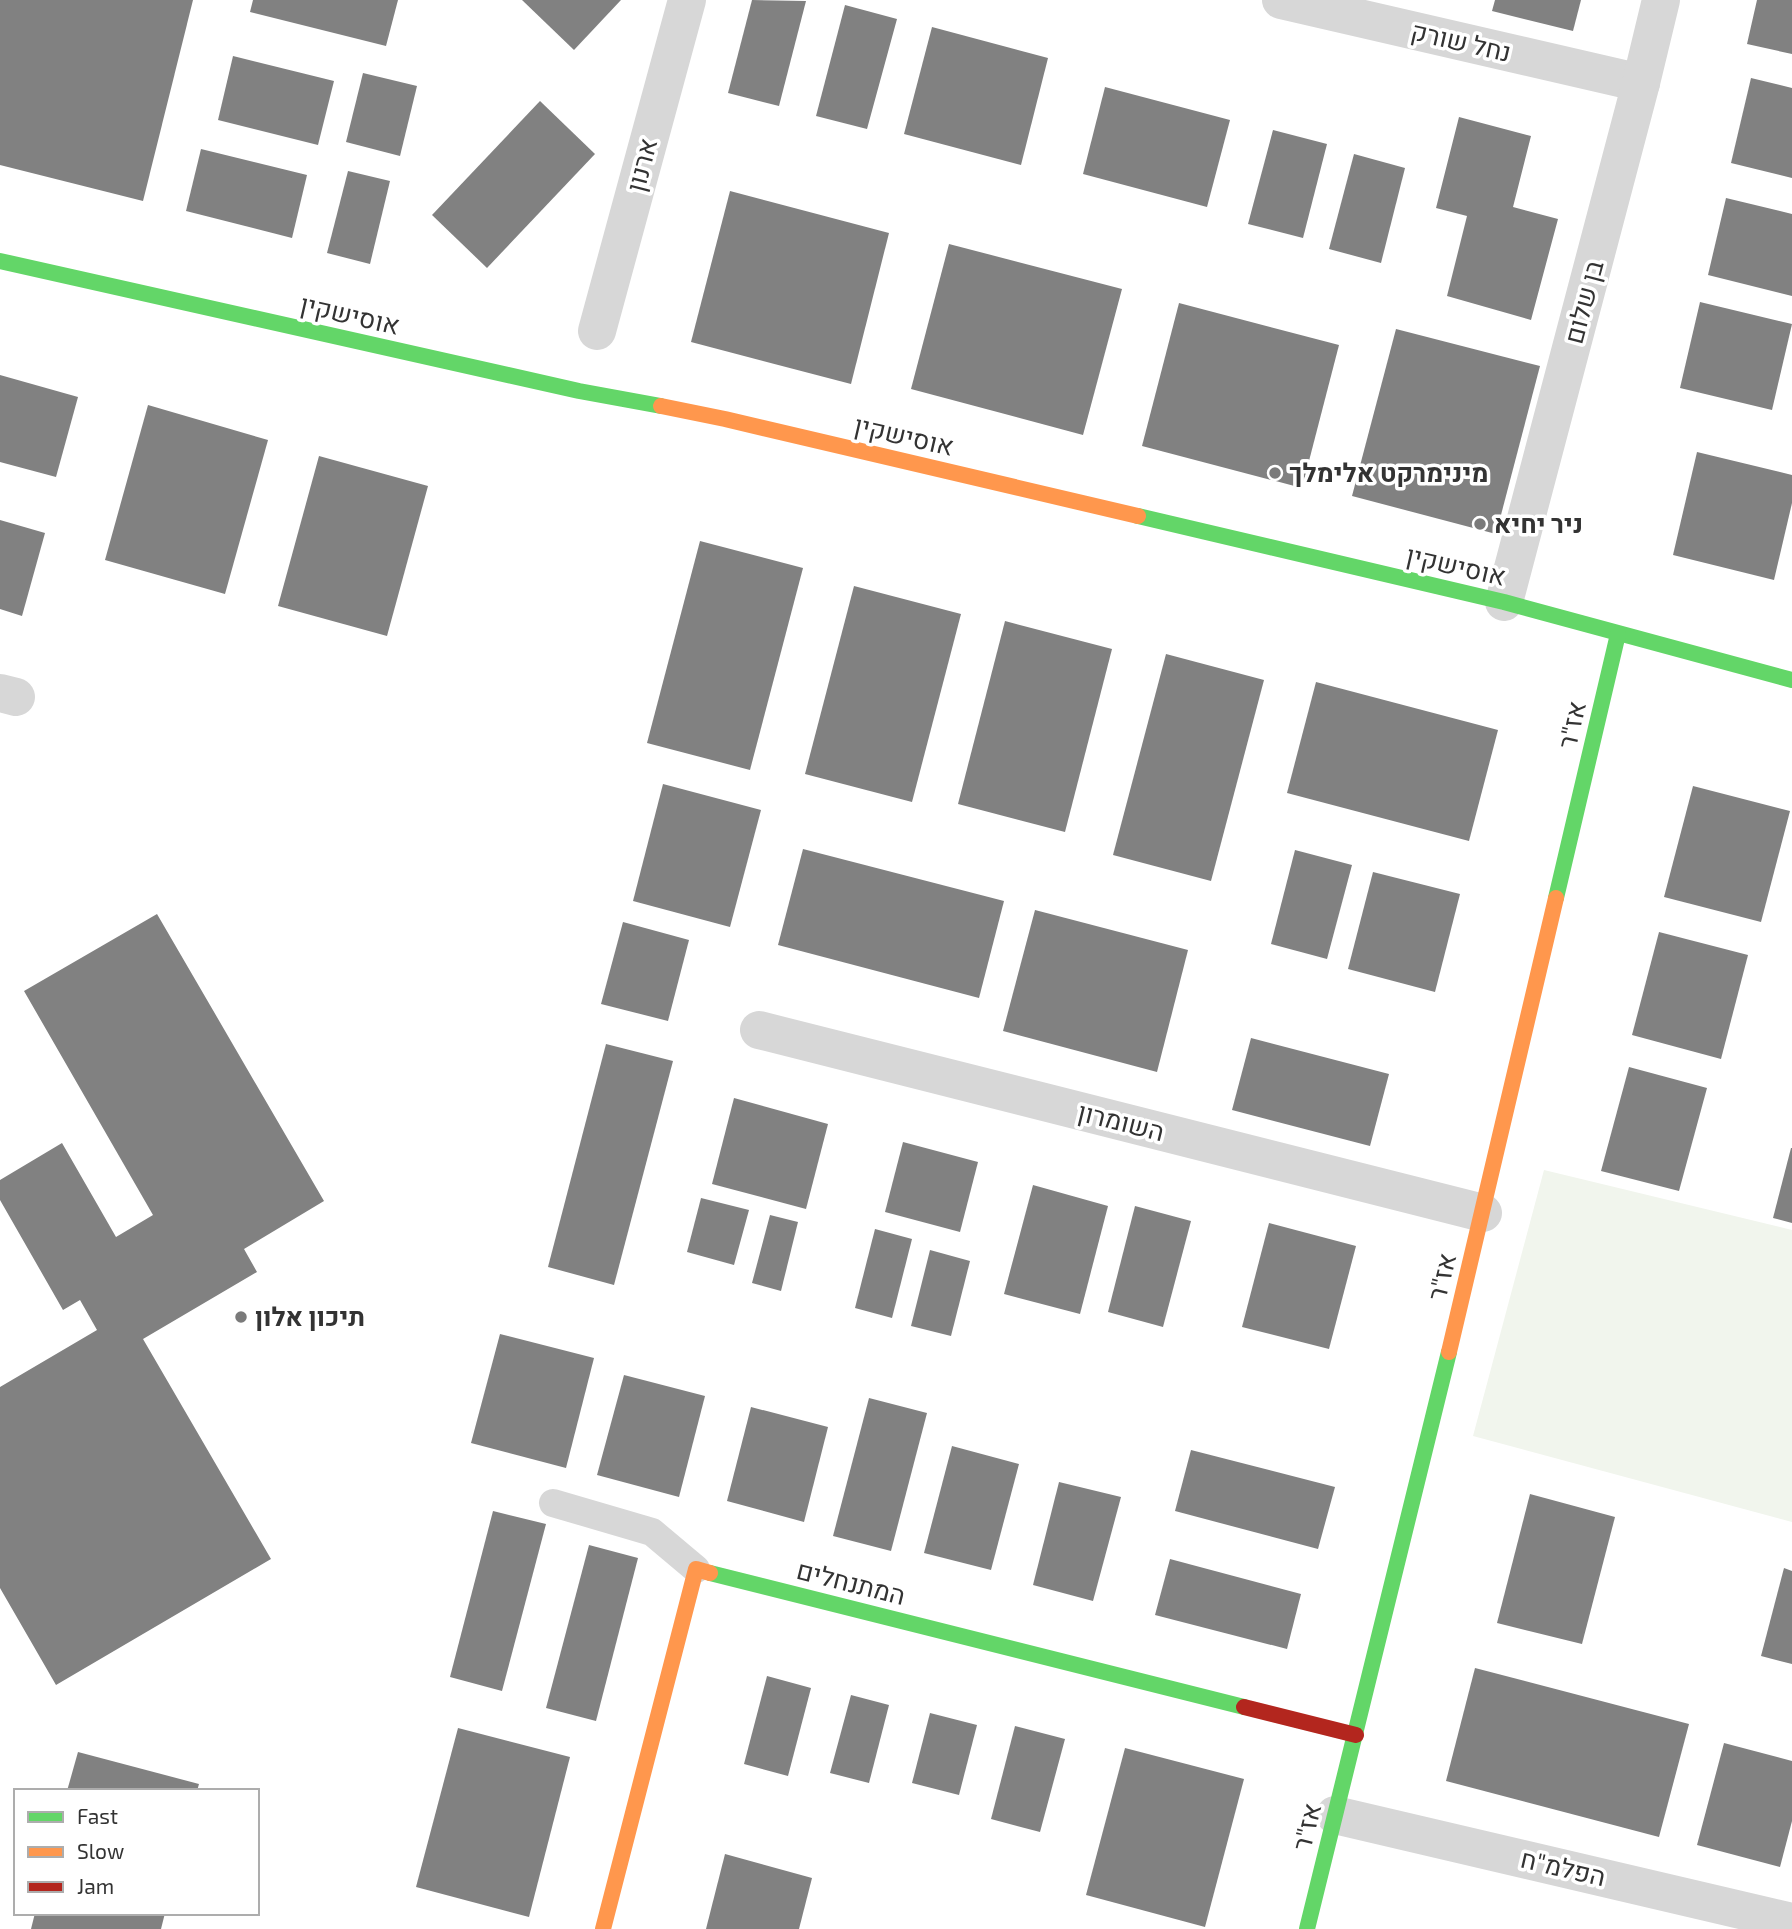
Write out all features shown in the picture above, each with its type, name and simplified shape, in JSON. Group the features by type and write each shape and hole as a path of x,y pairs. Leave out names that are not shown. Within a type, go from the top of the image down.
{"street":[{"name":"ארנון","path":"597,331 687,0"},
{"name":"נחל שורק","path":"1281,0 1641,83"},
{"name":"בן שלום","path":"1504,603 1661,0"},
{"name":"אוסישקין","path":"0,261 579,391 687,411 1504,603 1792,680"},
{"name":"אז\"ר","path":"1307,1929 1483,1213 1618,634"},
{"name":"השומרון","path":"759,1030 1483,1213"},
{"name":"המתנחלים","path":"695,1569 1356,1735"},
{"path":"603,1929 695,1569"},
{"name":"הפלמ\"ח","path":"1335,1815 1792,1922"}],"lane":[{"path":"552,1503 652,1532 695,1569"}],"shaded area":[{"path":"1544,1170 1792,1230 1792,1522 1473,1436"}],"building":[{"path":"0,0 193,0 143,201 0,165"},
{"path":"253,0 398,0 386,46 250,12"},
{"path":"522,0 621,0 574,50"},
{"path":"752,0 806,1 779,106 728,93"},
{"path":"1495,0 1581,0 1573,31 1492,11"},
{"path":"1757,0 1792,0 1792,54 1747,44"},
{"path":"845,5 897,19 867,129 816,116"},
{"path":"932,27 1048,58 1021,165 904,134"},
{"path":"233,56 334,81 318,145 218,120"},
{"path":"363,73 417,86 400,156 346,142"},
{"path":"1751,78 1792,88 1792,178 1731,163"},
{"path":"1105,87 1230,120 1207,207 1083,174"},
{"path":"540,101 595,154 487,268 432,215"},
{"path":"1459,117 1531,136 1513,207 1558,219 1531,320 1447,296 1467,216 1436,208"},
{"path":"1273,130 1327,144 1303,238 1248,224"},
{"path":"201,149 307,175 292,238 186,211"},
{"path":"1354,154 1405,168 1381,263 1329,249"},
{"path":"348,171 390,181 370,264 327,253"},
{"path":"730,191 889,233 851,384 691,342"},
{"path":"1726,198 1792,214 1792,296 1708,275"},
{"path":"949,244 1122,289 1083,435 911,389"},
{"path":"1700,302 1792,324 1772,410 1680,388"},
{"path":"1179,303 1339,345 1302,488 1142,446"},
{"path":"1396,329 1540,366 1496,534 1352,496"},
{"path":"0,375 78,397 56,477 0,462"},
{"path":"148,405 268,440 225,594 105,560"},
{"path":"1697,452 1792,475 1792,503 1774,580 1673,555"},
{"path":"319,456 428,486 387,636 278,606"},
{"path":"0,520 45,533 22,616 0,609"},
{"path":"700,541 803,568 750,770 647,743"},
{"path":"854,586 961,614 912,802 805,774"},
{"path":"1005,621 1112,649 1065,832 958,804"},
{"path":"1166,654 1264,680 1211,881 1113,855"},
{"path":"1316,682 1498,730 1469,841 1287,793"},
{"path":"663,784 761,810 730,927 633,901"},
{"path":"1693,786 1790,811 1761,922 1664,897"},
{"path":"803,849 1004,901 979,998 778,945"},
{"path":"1295,850 1352,865 1327,959 1271,944"},
{"path":"1373,872 1460,894 1435,992 1348,969"},
{"path":"1035,910 1188,950 1157,1072 1003,1031"},
{"path":"157,914 324,1201 244,1249 257,1272 143,1339 271,1559 56,1685 0,1588 0,1387 97,1330 80,1300 63,1310 0,1200 0,1180 62,1143 116,1237 153,1215 24,991"},
{"path":"623,922 689,940 668,1021 601,1004"},
{"path":"1659,932 1748,955 1721,1059 1632,1035"},
{"path":"1251,1038 1389,1074 1370,1146 1232,1110"},
{"path":"606,1044 673,1061 614,1285 548,1267"},
{"path":"1629,1067 1707,1088 1679,1191 1601,1171"},
{"path":"734,1098 828,1124 806,1209 712,1184"},
{"path":"903,1142 978,1162 960,1232 885,1212"},
{"path":"1792,1148 1792,1223 1773,1218"},
{"path":"1033,1185 1108,1206 1080,1314 1004,1294"},
{"path":"701,1198 749,1210 734,1265 687,1252"},
{"path":"1135,1206 1191,1221 1163,1327 1108,1312"},
{"path":"770,1215 798,1222 781,1291 752,1283"},
{"path":"1269,1223 1356,1246 1329,1349 1242,1327"},
{"path":"875,1229 912,1239 892,1318 855,1308"},
{"path":"930,1250 970,1261 951,1336 911,1326"},
{"path":"500,1334 594,1358 566,1468 471,1443"},
{"path":"624,1375 705,1396 679,1497 597,1475"},
{"path":"869,1398 927,1413 891,1551 833,1536"},
{"path":"751,1407 828,1427 804,1522 727,1501"},
{"path":"952,1446 1019,1464 991,1570 924,1553"},
{"path":"1191,1450 1335,1487 1318,1549 1175,1511"},
{"path":"1059,1482 1121,1497 1093,1601 1033,1585"},
{"path":"1530,1494 1615,1517 1582,1644 1497,1623"},
{"path":"493,1511 546,1524 502,1691 450,1677"},
{"path":"589,1545 638,1558 596,1721 546,1708"},
{"path":"1170,1559 1301,1594 1287,1649 1155,1615"},
{"path":"1784,1568 1792,1571 1792,1664 1761,1656"},
{"path":"1475,1668 1689,1724 1659,1837 1446,1781"},
{"path":"767,1676 811,1688 788,1776 744,1764"},
{"path":"851,1695 889,1705 869,1783 830,1773"},
{"path":"930,1713 977,1725 959,1795 912,1783"},
{"path":"1015,1726 1065,1739 1040,1832 991,1819"},
{"path":"458,1728 570,1757 529,1917 416,1887"},
{"path":"1724,1743 1792,1761 1792,1821 1780,1867 1697,1845"},
{"path":"1125,1748 1244,1779 1205,1927 1086,1895"},
{"path":"78,1752 199,1784 198,1789 68,1789"},
{"path":"725,1854 812,1878 799,1929 706,1929"},
{"path":"34,1915 164,1915 161,1929 31,1929"}],"traffic: fast":[{"path":"0,261 579,391 661,406"},
{"path":"1138,516 1504,602 1792,680"},
{"path":"1556,898 1618,634"},
{"path":"1307,1929 1449,1352"},
{"path":"710,1573 1244,1707"}],"traffic: slow":[{"path":"661,406 1138,516"},
{"path":"1449,1352 1556,898"},
{"path":"603,1929 696,1569 710,1573"}],"traffic: jam":[{"path":"1244,1707 1356,1735"}],"place":[{"name":"מינימרקט אלימלך","path":"1275,473"},
{"name":"ניר יחיא","path":"1480,524"},
{"name":"תיכון אלון","path":"241,1317"}]}
